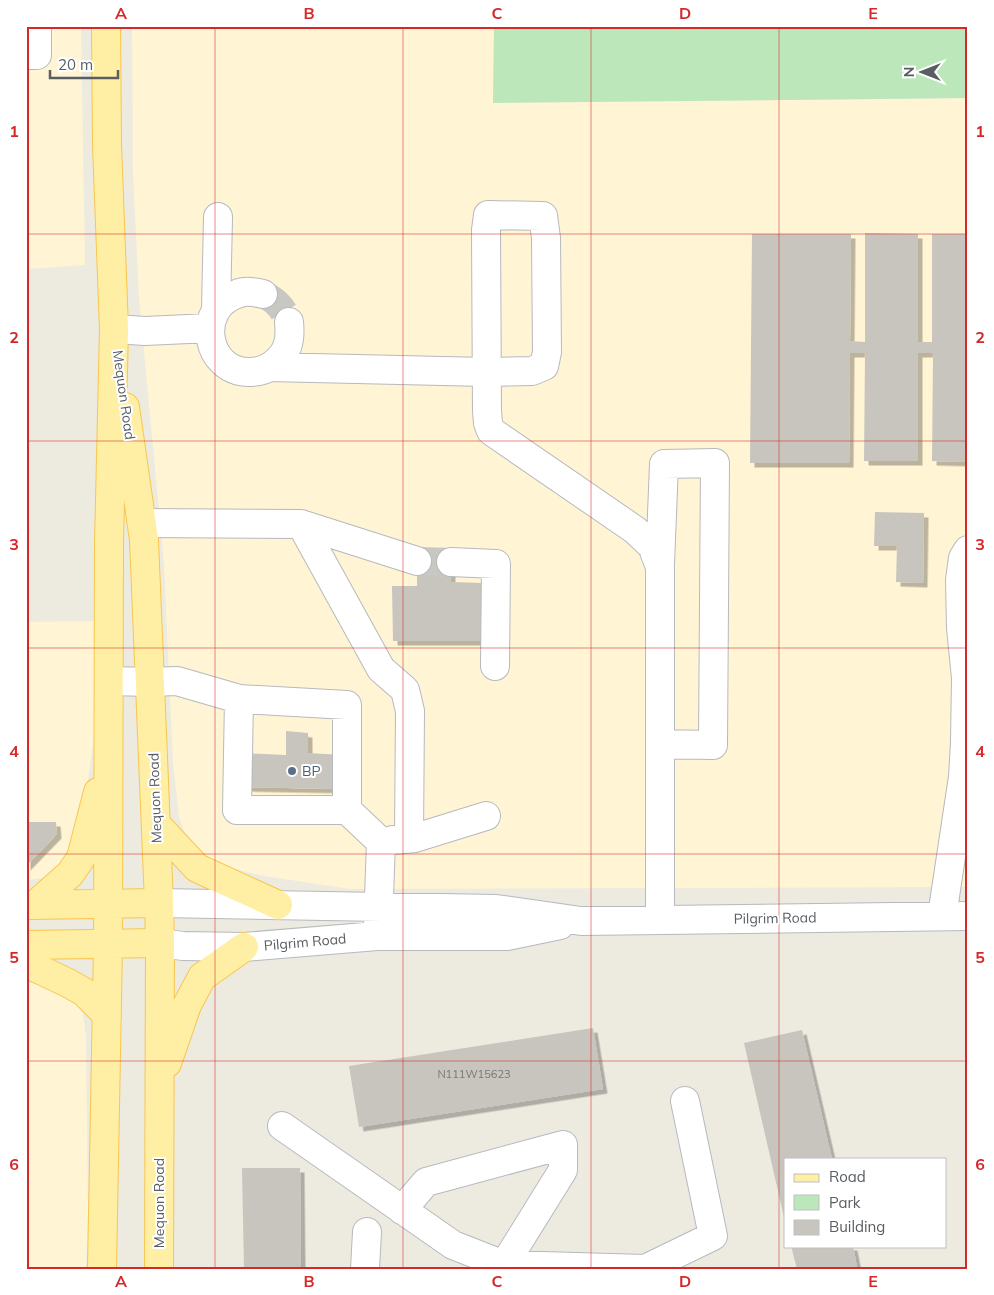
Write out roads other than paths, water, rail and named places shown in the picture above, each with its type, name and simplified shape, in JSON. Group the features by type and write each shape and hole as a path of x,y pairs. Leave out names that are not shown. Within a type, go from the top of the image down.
{"main road":[{"name":"Mequon Road","path":"102,1269 108,944 109,543 114,329 107,144 106,26"},
{"name":"Mequon Road","path":"114,329 144,540 160,943 159,1269"},
{"path":"30,905 70,874 81,858 108,755"},
{"path":"156,824 197,868 278,905"},
{"name":"Pilgrim Road","path":"30,905 159,903"},
{"name":"Pilgrim Road","path":"26,945 160,943"},
{"path":"159,1086 187,1005 202,977 244,947"},
{"path":"26,963 68,982 84,992 107,1015"}],"street":[{"path":"26,55 37,55 37,26"},
{"path":"269,367 486,372 532,371 544,366 547,352 546,238 543,216 488,215 486,230 486,372 488,423 491,431 635,530 652,546 660,567"},
{"path":"218,217 213,319 210,335 213,348 220,359 231,367 243,372 256,372 269,367 280,359 287,348 290,335 289,322"},
{"path":"114,329 145,331 213,319 225,300 237,293 263,294"},
{"path":"660,744 713,745 715,463 664,464 660,567 660,744 660,919"},
{"path":"142,523 301,524 417,561"},
{"path":"301,524 381,669 406,690 410,711 409,838"},
{"path":"955,916 966,742 967,678 961,628 960,580 963,558 968,550"},
{"path":"451,562 496,564 495,666"},
{"path":"109,681 177,681 239,699 347,705 347,810"},
{"path":"239,699 237,810 347,810 381,842 377,936"},
{"path":"381,842 409,838 486,816"},
{"name":"Pilgrim Road","path":"159,903 496,909 582,921 955,916"},
{"name":"Pilgrim Road","path":"160,943 183,946 244,947 377,936 507,936 582,921"},
{"path":"282,1126 453,1245 502,1268 645,1269 713,1236 685,1100"},
{"path":"402,1210 426,1182 563,1145 563,1170 502,1268"},
{"path":"365,1269 367,1232"}],"tunnel":[{"path":"263,294 279,305 289,322"},
{"path":"417,561 451,562"}],"place":[{"name":"BP","path":"292,771"}]}
